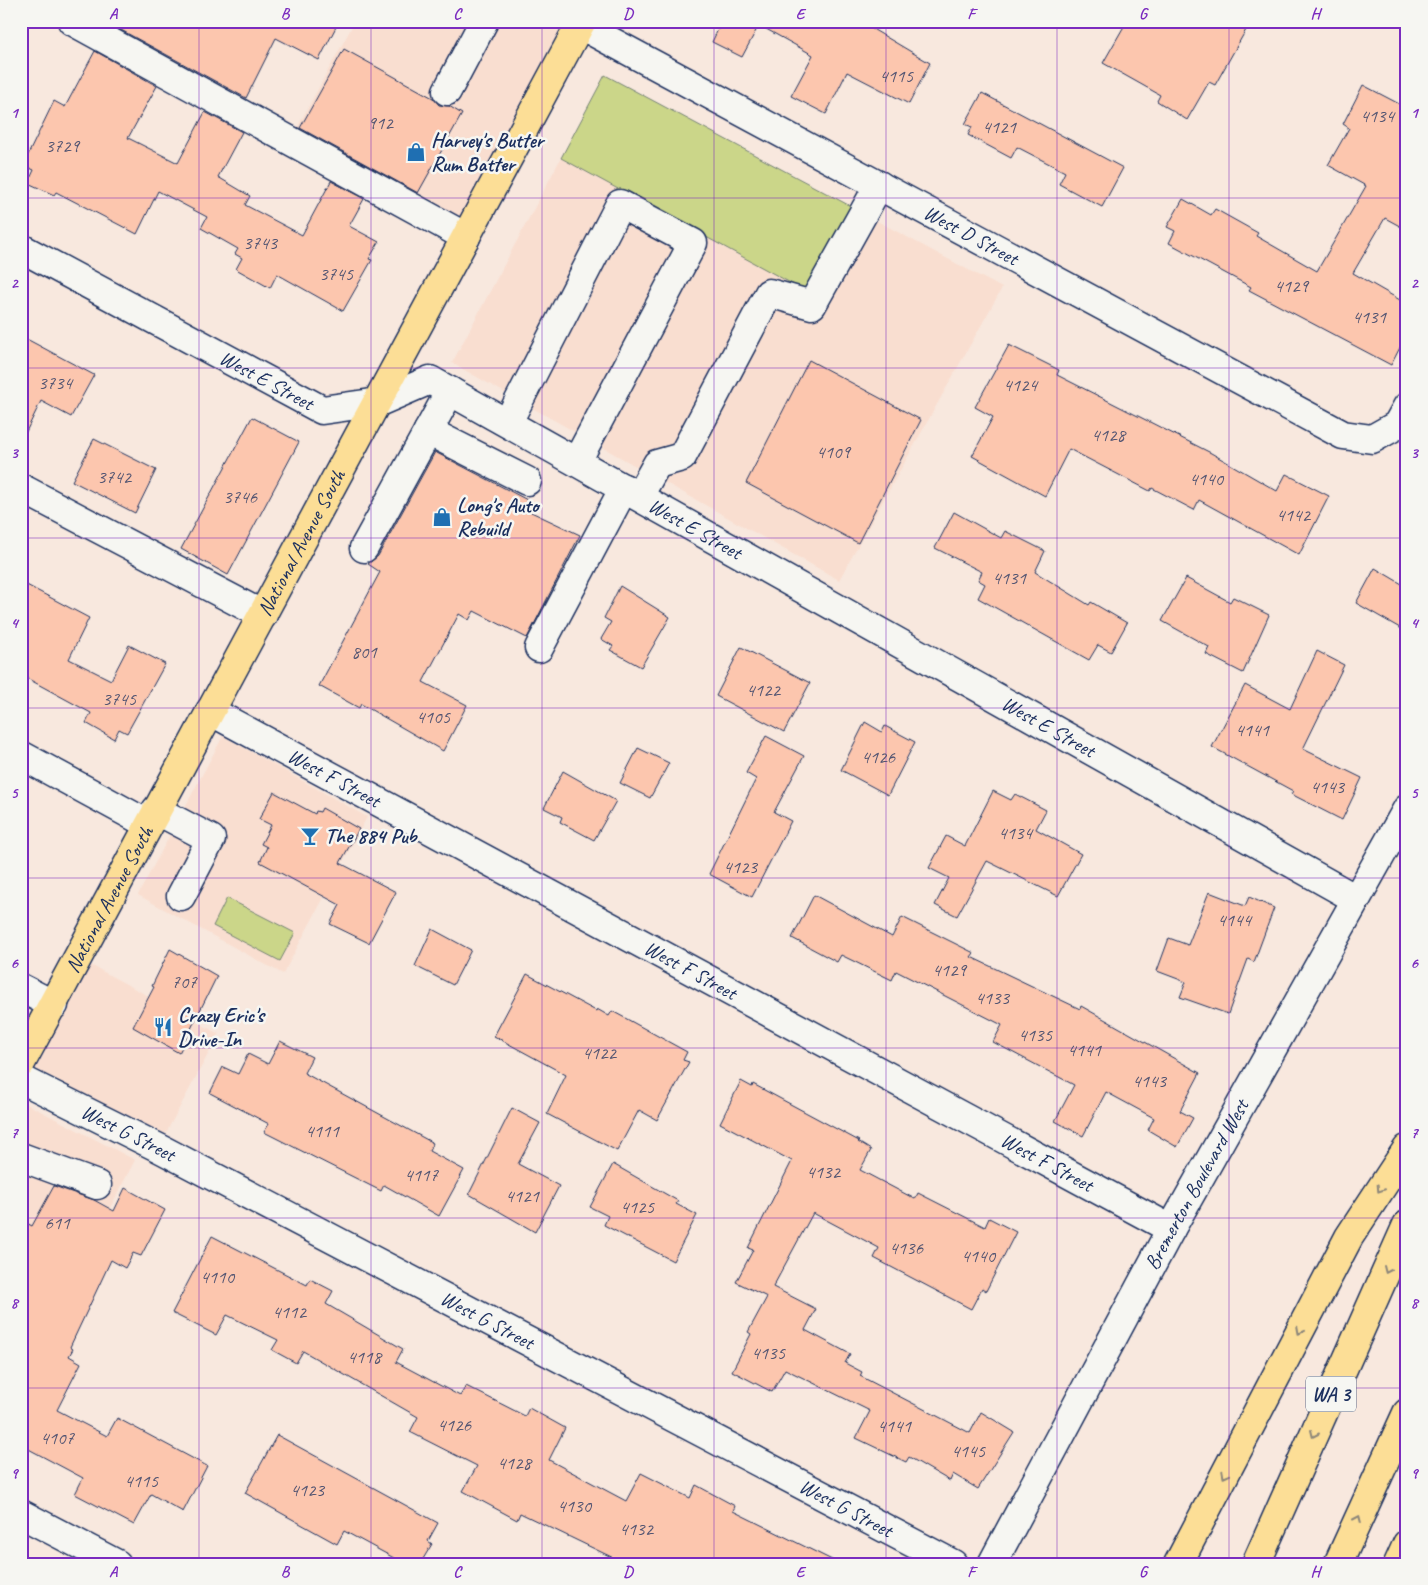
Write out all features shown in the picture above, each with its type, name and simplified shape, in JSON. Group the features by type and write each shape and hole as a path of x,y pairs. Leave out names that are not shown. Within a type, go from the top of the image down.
{"main road":[{"name":"National Avenue South","path":"21,1063 54,1005 152,817 379,402 578,22"},
{"path":"1178,1564 1349,1237 1407,1149"},
{"name":"WA 3","path":"1256,1564 1407,1225"},
{"path":"1338,1564 1407,1413"},
{"path":"1398,1564 1407,1544"}],"street":[{"path":"72,21 466,237"},
{"path":"447,91 484,21"},
{"name":"West D Street","path":"578,22 1343,435 1372,439 1397,425 1407,407"},
{"path":"539,648 631,492 657,464 682,457 769,293 812,305 879,185"},
{"path":"508,422 620,204 692,243 577,461"},
{"name":"West E Street","path":"21,248 322,410 379,402 430,380 1356,899"},
{"path":"364,548 450,391"},
{"path":"428,431 527,481"},
{"path":"21,488 263,614"},
{"name":"West F Street","path":"210,711 1171,1229"},
{"path":"21,755 152,817 211,839 181,896"},
{"name":"Bremerton Boulevard West","path":"992,1564 1171,1229 1407,809"},
{"path":"21,988 54,1005"},
{"name":"West G Street","path":"21,1079 159,1148 953,1564"},
{"path":"22,1158 97,1185"},
{"path":"21,1514 116,1564"}],"shaded area":[{"path":"355,21 564,21 575,26 465,233 291,139"},
{"path":"605,75 1002,288 839,580 452,363"},
{"path":"223,736 367,817 283,974 138,895"},
{"path":"87,963 219,1034 160,1144 27,1073"},
{"path":"21,1101 135,1160 59,1306 21,1286"}],"green space":[{"path":"605,75 854,208 809,293 561,158"},
{"path":"227,898 295,933 280,961 213,926"}],"building":[{"path":"112,21 339,21 319,60 276,38 246,98 110,24"},
{"path":"722,21 859,21 930,63 909,104 847,72 826,114 791,96 813,55 759,25 742,57 712,42"},
{"path":"1127,21 1251,21 1215,85 1209,82 1187,120 1157,101 1160,95 1103,63"},
{"path":"344,49 433,98 439,105 449,106 462,114 418,193 300,128"},
{"path":"95,51 157,86 128,138 178,163 205,112 242,132 218,177 250,196 245,205 302,235 331,181 364,199 349,226 379,242 369,259 372,260 343,311 277,274 270,288 236,269 242,258 235,254 238,249 201,228 207,217 158,191 137,234 56,192 54,195 28,183 34,170 23,165 54,101 65,107"},
{"path":"1363,85 1407,108 1407,230 1385,218 1353,273 1407,304 1407,334 1391,365 1249,290 1251,287 1169,243 1175,231 1167,227 1183,199 1211,215 1215,209 1258,233 1256,236 1317,271 1366,186 1328,165 1349,128 1343,124"},
{"path":"982,93 1123,168 1102,207 1059,184 1065,172 1017,147 1011,158 968,135 972,127 965,124"},
{"path":"21,336 94,375 71,417 41,401 21,442"},
{"path":"1009,345 1059,370 1057,375 1211,453 1277,491 1286,474 1329,496 1299,555 1199,500 1194,510 1152,488 1150,491 1069,449 1045,496 972,456 993,417 975,407"},
{"path":"809,360 921,420 858,543 746,483"},
{"path":"252,417 299,442 228,575 181,549"},
{"path":"94,439 156,470 135,513 72,481"},
{"path":"435,452 533,503 529,511 580,535 527,638 474,611 469,620 459,614 423,682 467,705 443,751 361,704 359,708 319,686 380,572 368,564 378,556"},
{"path":"954,512 1001,538 1005,531 1045,551 1035,572 1089,605 1091,602 1127,623 1111,652 1098,645 1089,660 978,598 985,584 978,580 982,572 935,548"},
{"path":"1375,568 1407,587 1407,632 1356,603"},
{"path":"1186,578 1230,602 1233,597 1269,615 1243,673 1206,654 1209,647 1162,621"},
{"path":"21,582 89,618 69,659 111,680 129,645 165,664 127,733 119,729 114,739 86,723 91,713 21,675"},
{"path":"620,586 670,617 641,667 610,650 613,646 601,639 611,622 604,618"},
{"path":"741,647 810,683 784,732 716,696"},
{"path":"1317,651 1344,665 1303,749 1362,778 1342,820 1291,794 1293,791 1212,747 1245,685 1290,709"},
{"path":"865,722 882,732 885,726 915,742 888,795 841,770"},
{"path":"766,736 804,756 774,812 791,821 752,897 709,874 756,779 746,773"},
{"path":"638,748 669,763 650,798 620,783"},
{"path":"563,771 616,801 594,840 560,822 562,817 544,808"},
{"path":"993,791 1011,800 1015,794 1046,810 1036,829 1081,854 1058,896 987,861 957,916 935,905 949,878 929,868 946,836 965,846"},
{"name":"The 884 Pub","path":"274,792 315,814 316,811 320,812 322,808 359,829 340,863 396,892 369,943 330,924 340,905 260,862 267,847 261,844 271,825 259,819"},
{"path":"1209,892 1245,906 1249,897 1274,908 1254,962 1248,959 1228,1014 1180,997 1186,982 1157,971 1169,938 1188,945"},
{"path":"814,895 892,937 902,917 974,953 971,957 1080,1009 1081,1006 1200,1073 1180,1111 1193,1118 1177,1147 1148,1130 1154,1118 1106,1092 1083,1136 1055,1121 1074,1085 993,1042 1002,1025 896,971 892,980 841,955 837,962 792,938"},
{"path":"432,929 471,950 453,985 415,966"},
{"path":"170,949 217,976 179,1053 133,1027 154,987 152,986"},
{"path":"527,974 596,1011 597,1009 609,1016 612,1011 687,1052 683,1060 689,1062 657,1120 639,1110 617,1151 547,1114 566,1075 494,1036"},
{"path":"280,1041 312,1057 304,1073 433,1143 429,1151 464,1170 439,1216 384,1185 381,1191 264,1132 269,1124 210,1093 223,1067 238,1074 248,1054 268,1064"},
{"path":"741,1081 752,1087 753,1084 859,1141 871,1150 860,1170 915,1199 918,1193 985,1227 989,1218 1016,1232 986,1291 982,1288 971,1309 874,1258 879,1248 813,1213 773,1287 816,1309 805,1330 850,1354 845,1363 862,1372 860,1376 970,1433 981,1412 1014,1432 978,1489 953,1474 950,1481 909,1457 906,1462 856,1438 870,1411 785,1369 772,1392 732,1371 751,1334 748,1332 767,1297 736,1282 753,1250 748,1248 792,1161 720,1123"},
{"path":"512,1108 540,1123 518,1164 559,1186 535,1232 469,1194"},
{"path":"613,1164 678,1201 676,1204 697,1215 673,1261 604,1225 608,1216 590,1207"},
{"path":"54,1186 94,1200 114,1211 125,1188 165,1210 141,1256 133,1253 125,1268 111,1260 70,1347 73,1349 69,1356 81,1363 57,1410 107,1436 117,1418 207,1466 183,1512 151,1494 134,1525 75,1494 83,1478 21,1445 21,1220 32,1226"},
{"path":"212,1236 307,1285 310,1279 333,1291 326,1304 403,1349 396,1362 460,1396 466,1386 525,1416 529,1408 565,1428 549,1460 626,1501 641,1473 690,1498 696,1485 735,1506 733,1511 840,1564 626,1564 520,1513 517,1520 463,1491 477,1466 410,1432 418,1417 303,1351 296,1363 272,1350 278,1340 227,1315 216,1335 172,1313"},
{"path":"277,1435 438,1523 428,1541 432,1544 420,1564 405,1564 344,1531 337,1544 245,1493"}],"place":[{"name":"Harvey's Butter Rum Batter","path":"416,152"},
{"name":"Long's Auto Rebuild","path":"442,517"},
{"name":"The 884 Pub","path":"310,836"},
{"name":"Crazy Eric's Drive-In","path":"163,1027"}]}
